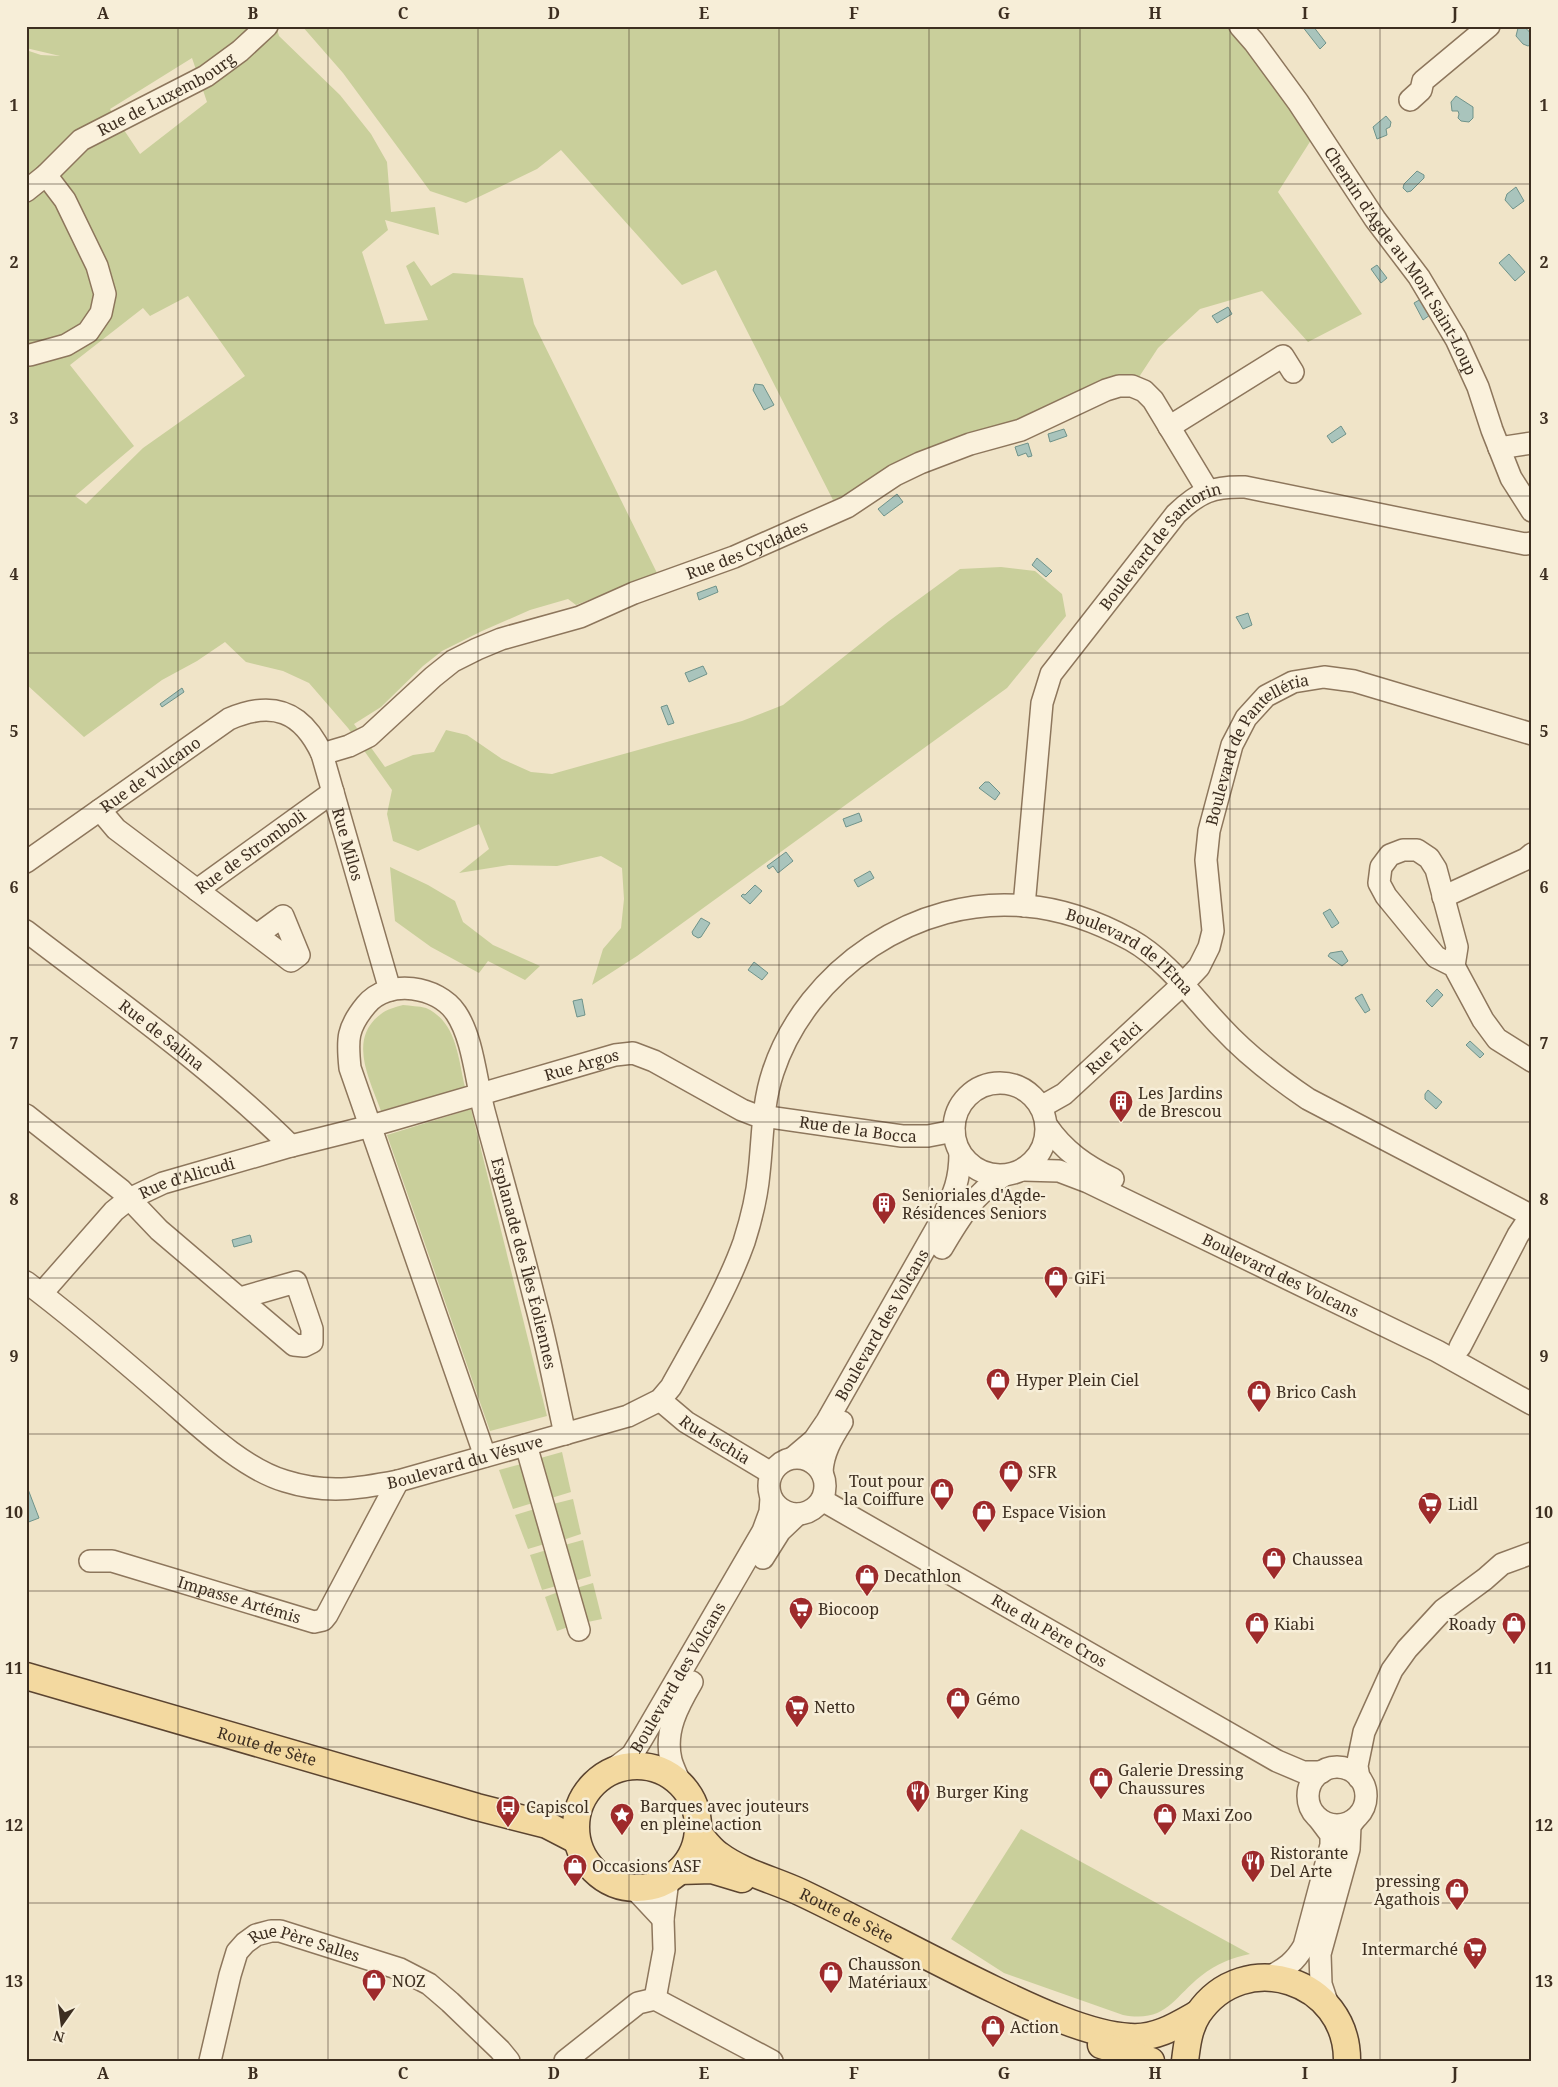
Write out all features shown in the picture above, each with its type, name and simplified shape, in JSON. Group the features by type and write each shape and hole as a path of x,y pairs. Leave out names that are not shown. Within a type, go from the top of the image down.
{"main road":[{"name":"Route de Sète","path":"29,1677 523,1820 547,1825 576,1840"},
{"path":"631,1766 649,1767 667,1773 682,1785 694,1805 698,1819 698,1833 692,1854 673,1876 654,1886 634,1888 614,1884 597,1874 584,1859 576,1840 576,1818 583,1797 596,1781 612,1770 631,1766"},
{"name":"Route de Sète","path":"499,1812 547,1811 583,1797"},
{"name":"Route de Sète","path":"698,1833 718,1855 801,1892 1027,2006 1070,2023 1112,2035 1140,2037 1170,2030 1198,2014"},
{"name":"Route de Sète","path":"673,1876 712,1870 735,1876 796,1902 1023,2016 1067,2034 1151,2061"},
{"path":"1185,2061 1187,2037 1198,2014 1211,1998 1228,1986 1248,1979 1269,1977 1291,1981 1311,1990 1328,2005 1341,2025 1347,2048 1347,2061"}],"street":[{"name":"Rue de Luxembourg","path":"26,191 46,175 81,140 206,76 240,51 267,26"},
{"name":"Chemin d'Agde au Mont Saint-Loup","path":"1240,26 1298,102 1375,218 1423,284 1456,339 1478,387 1511,478 1532,511"},
{"path":"1410,100 1421,90 1423,81 1489,26"},
{"path":"27,355 66,345 88,332 101,313 105,294 97,266 65,200 46,175"},
{"path":"1169,426 1283,356 1294,372"},
{"name":"Rue des Cyclades","path":"322,754 349,746 369,736 433,677 454,661 477,649 580,617 634,594 734,557 847,507 895,475 944,452 1021,430 1085,399 1119,386 1132,386 1144,391 1153,400 1208,491"},
{"path":"1499,448 1532,443"},
{"name":"Boulevard de Santorin","path":"1024,906 1042,703 1045,688 1051,674 1176,514 1198,495 1226,487 1245,487 1525,544 1532,543"},
{"name":"Boulevard de Pantelléria","path":"1183,984 1199,967 1209,947 1213,931 1206,860 1207,845 1232,745 1246,718 1266,696 1293,682 1324,677 1354,681 1532,734"},
{"name":"Rue de Vulcano","path":"26,862 229,719 247,711 266,709 285,713"},
{"name":"Rue Milos","path":"285,713 301,722 314,737 322,754 390,990"},
{"name":"Rue de Stromboli","path":"100,810 116,829 197,890 333,792"},
{"path":"1454,966 1457,946 1436,870 1429,858 1417,850 1403,850 1390,855 1381,867 1379,882 1386,896 1436,957 1454,966 1483,1020 1497,1039 1532,1061"},
{"path":"1443,897 1526,859 1532,854"},
{"path":"197,890 257,935"},
{"name":"Boulevard de l'Etna","path":"763,1116 774,1071 792,1030 819,992 852,960 890,934 933,916 978,907 1024,906 1062,912 1099,924 1134,942 1166,966 1222,1029 1250,1055 1308,1099 1532,1215"},
{"name":"Rue de Salina","path":"26,931 183,1051 262,1116 291,1146"},
{"name":"Rue Felci","path":"1044,1117 1064,1094 1183,984"},
{"name":"Esplanade des Îles Éoliennes","path":"485,1456 350,1068 347,1044 354,1020 369,1002 390,990 414,988 437,996 455,1012 466,1034 479,1094 536,1301 565,1434"},
{"name":"Rue Argos","path":"479,1094 615,1055 633,1053 654,1061 742,1110 763,1116"},
{"path":"997,1083 1015,1085 1030,1094 1044,1117 1045,1144 1036,1159 1013,1173 986,1174 972,1166 960,1153 954,1131 957,1113 966,1098 980,1088 997,1083"},
{"path":"371,1126 479,1094"},
{"path":"26,1115 82,1156 121,1190 159,1230 240,1298"},
{"name":"Rue de la Bocca","path":"763,1116 902,1136 928,1136 954,1131"},
{"name":"Boulevard du Vésuve","path":"34,1288 102,1342 211,1437 254,1468 283,1481 308,1487 334,1490 362,1488 398,1481 628,1416 660,1400 671,1387 686,1359 730,1274 744,1242 759,1174 763,1116"},
{"name":"Boulevard des Volcans","path":"1044,1117 1057,1141 1075,1157 1095,1170 1460,1347 1532,1388"},
{"name":"Rue d'Alicudi","path":"34,1288 129,1199 163,1183 291,1146 371,1126"},
{"name":"Boulevard des Volcans","path":"794,1458 814,1440 827,1421 943,1217 957,1189 960,1172 960,1153"},
{"name":"Boulevard des Volcans","path":"822,1472 823,1458 828,1446 956,1224 971,1202 987,1186 1013,1173 1059,1171 1088,1182 1437,1351 1532,1404"},
{"path":"1460,1347 1518,1235 1532,1215"},
{"name":"Rue Ischia","path":"660,1400 686,1422 772,1473"},
{"path":"526,1445 579,1630"},
{"path":"794,1458 810,1460 822,1472 826,1486 822,1500 816,1508 808,1513 798,1514 782,1510 771,1498 769,1490 772,1473 777,1465 785,1460 794,1458"},
{"name":"Impasse Artémis","path":"90,1561 112,1560 314,1622 322,1620 327,1616 398,1481"},
{"name":"Boulevard des Volcans","path":"612,1770 632,1754 656,1716 763,1531 770,1512 771,1498"},
{"name":"Rue du Père Cros","path":"822,1500 1277,1761 1303,1772 1327,1770"},
{"name":"Boulevard des Volcans","path":"682,1785 671,1759 669,1740 672,1724 680,1702 772,1543 780,1531 798,1514"},
{"path":"1269,1977 1286,1968 1298,1957 1304,1946 1331,1845 1331,1835 1310,1806 1308,1797 1312,1783 1327,1770 1343,1760 1364,1732 1392,1670 1407,1649 1443,1610 1486,1579 1502,1564 1532,1553"},
{"path":"1486,1579 1532,1567"},
{"path":"1328,2005 1321,1984 1320,1954 1349,1849 1350,1826 1362,1811 1366,1802 1366,1792 1359,1778 1357,1766 1364,1732"},
{"name":"Rue du Père Cros","path":"1277,1761 1302,1783 1308,1797"},
{"path":"1327,1770 1342,1768 1352,1771 1359,1778"},
{"path":"1319,1819 1328,1824 1337,1825 1346,1824 1355,1819"},
{"path":"655,1999 664,1950 663,1919 673,1876"},
{"path":"634,1888 663,1919"},
{"name":"Rue Père Salles","path":"209,2060 237,1952 250,1938 271,1930 280,1931 400,1969 429,1984 500,2050 509,2061"},
{"path":"565,2061 638,2003 655,1999 772,2061"}],"green space":[{"path":"26,26 276,26 279,36 340,95 371,134 387,162 391,212 435,207 439,235 385,220 388,230 362,252 385,324 428,320 406,266 414,261 431,286 453,273 523,278 534,324 657,573 576,605 568,599 530,610 442,651 423,666 381,707 354,724 385,767 413,755 434,752 446,730 467,735 502,759 531,772 552,774 742,721 783,705 889,621 960,569 1001,567 1035,571 1062,594 1066,616 1007,688 637,956 592,985 603,949 621,928 624,899 622,868 601,856 557,866 509,865 459,873 489,849 479,824 418,851 393,841 387,814 392,790 348,728 309,683 283,671 246,662 225,642 197,661 162,680 84,737 26,684 26,50 41,55 60,56 26,48","holes":["192,58 207,102 140,154 110,109","188,296 245,376 143,448 86,504 75,496 134,446 70,365 143,308 150,316"]},
{"path":"302,26 1228,26 1242,40 1313,137 1278,192 1362,314 1308,342 1262,291 1200,309 1158,348 1139,377 1064,410 833,500 716,270 682,285 561,150 537,169 466,203 430,191 343,73"},
{"path":"390,867 428,885 455,901 463,922 493,945 540,966 525,980 488,961 479,973 431,947 395,921"},
{"path":"403,1005 426,1008 444,1022 458,1053 465,1087 381,1111 364,1060 365,1035 371,1024 381,1014 389,1009"},
{"path":"471,1109 547,1416 490,1431 387,1135"},
{"path":"562,1452 571,1492 548,1499 537,1459"},
{"path":"525,1463 536,1502 513,1509 499,1470"},
{"path":"573,1499 581,1534 560,1541 549,1505"},
{"path":"538,1508 548,1543 528,1549 515,1515"},
{"path":"583,1540 591,1576 571,1582 561,1546"},
{"path":"550,1549 560,1585 542,1590 530,1555"},
{"path":"593,1583 602,1619 583,1623 573,1589"},
{"path":"561,1591 571,1626 557,1631 545,1597"},
{"path":"1021,1829 1250,1954 1219,1964 1191,1984 1168,2007 1159,2012 1138,2017 1123,2015 1004,1973 951,1939"}],"water":[{"path":"1302,26 1313,26 1326,43 1320,49"},
{"path":"1522,26 1531,35 1532,44 1528,46 1523,44 1516,36 1518,28"},
{"path":"1456,96 1473,107 1473,118 1469,122 1461,121 1458,118 1458,111 1452,111 1451,102"},
{"path":"1386,116 1391,122 1390,127 1386,129 1387,135 1377,139 1373,127"},
{"path":"1417,171 1424,175 1424,178 1411,191 1407,192 1403,188 1404,184"},
{"path":"1516,187 1524,201 1513,209 1505,200 1507,194"},
{"path":"1509,254 1525,272 1515,281 1499,263"},
{"path":"1377,265 1387,278 1381,283 1371,269"},
{"path":"1421,299 1430,315 1423,320 1414,303"},
{"path":"1228,307 1232,314 1217,323 1212,316"},
{"path":"755,384 763,385 774,405 764,410 753,390"},
{"path":"1341,426 1346,434 1332,443 1327,436"},
{"path":"1064,429 1067,436 1050,442 1048,434"},
{"path":"1028,443 1032,456 1028,457 1026,453 1018,456 1015,447"},
{"path":"897,494 903,502 884,516 878,509"},
{"path":"1037,558 1052,571 1046,577 1032,565"},
{"path":"716,586 718,592 699,600 697,593"},
{"path":"1248,613 1252,625 1243,629 1236,617"},
{"path":"703,666 707,674 689,682 685,673"},
{"path":"182,688 184,692 162,707 160,704"},
{"path":"667,705 674,723 668,725 661,707"},
{"path":"985,782 989,782 1000,793 995,800 979,788"},
{"path":"859,813 862,821 846,827 843,819"},
{"path":"786,852 793,861 778,873 773,866 769,869 767,866"},
{"path":"870,871 874,878 858,887 854,880"},
{"path":"755,885 762,891 750,904 741,896 745,895"},
{"path":"1330,909 1339,923 1332,928 1323,913"},
{"path":"701,918 710,923 701,937 698,938 692,932"},
{"path":"1342,951 1348,961 1342,966 1328,956 1330,953"},
{"path":"754,962 768,973 762,980 748,970"},
{"path":"1437,989 1443,995 1432,1007 1426,1001"},
{"path":"1362,994 1370,1010 1365,1013 1355,998"},
{"path":"582,999 585,1015 577,1017 573,1001"},
{"path":"1470,1041 1484,1054 1480,1058 1466,1045"},
{"path":"1428,1090 1442,1102 1436,1109 1425,1099 1425,1094"},
{"path":"250,1235 252,1242 234,1247 232,1240"},
{"path":"26,1484 39,1518 26,1523"}],"place":[{"name":"Les Jardins de Brescou","path":"1121,1123"},
{"name":"Senioriales d'Agde- Résidences Seniors","path":"884,1225"},
{"name":"GiFi","path":"1056,1299"},
{"name":"Hyper Plein Ciel","path":"998,1401"},
{"name":"Brico Cash","path":"1259,1413"},
{"name":"SFR","path":"1011,1493"},
{"name":"Tout pour la Coiffure","path":"942,1511"},
{"name":"Lidl","path":"1430,1525"},
{"name":"Espace Vision","path":"984,1533"},
{"name":"Chaussea","path":"1274,1580"},
{"name":"Decathlon","path":"867,1597"},
{"name":"Biocoop","path":"801,1630"},
{"name":"Kiabi","path":"1257,1645"},
{"name":"Roady","path":"1514,1645"},
{"name":"Gémo","path":"958,1720"},
{"name":"Netto","path":"797,1728"},
{"name":"Galerie Dressing Chaussures","path":"1101,1800"},
{"name":"Burger King","path":"918,1813"},
{"name":"Capiscol","path":"508,1828"},
{"name":"Barques avec jouteurs en pleine action","path":"622,1836"},
{"name":"Maxi Zoo","path":"1165,1836"},
{"name":"Ristorante Del Arte","path":"1253,1883"},
{"name":"Occasions ASF","path":"575,1887"},
{"name":"pressing Agathois","path":"1457,1911"},
{"name":"Intermarché","path":"1475,1970"},
{"name":"Chausson Matériaux","path":"831,1994"},
{"name":"NOZ","path":"374,2002"},
{"name":"Action","path":"993,2048"}]}
